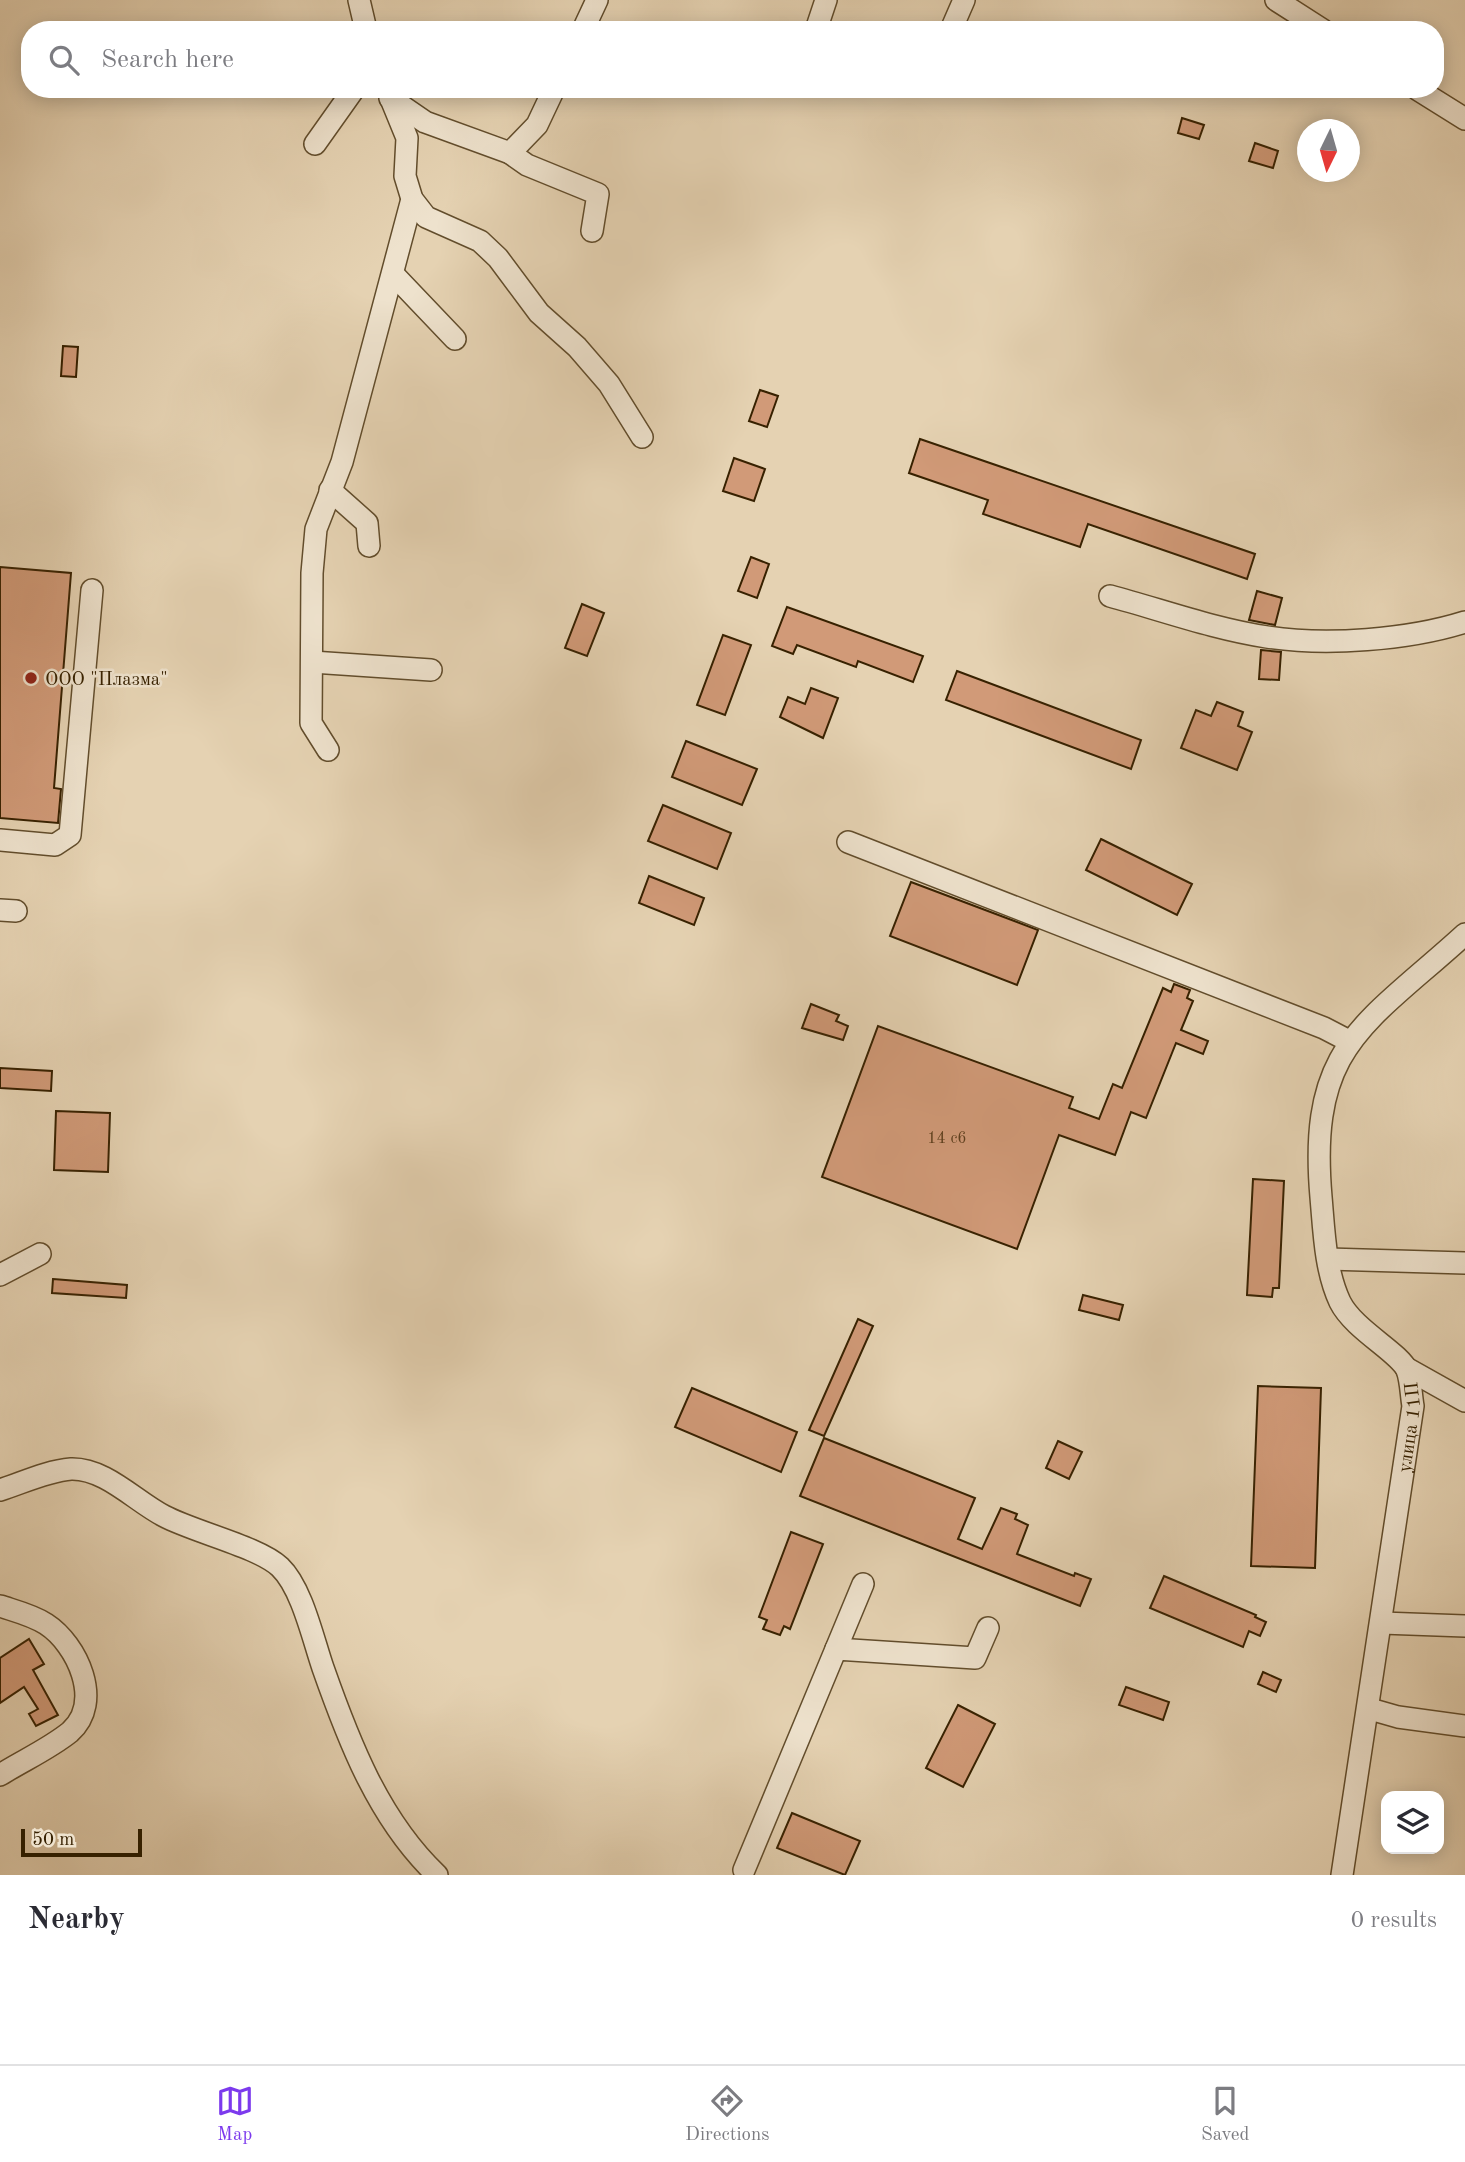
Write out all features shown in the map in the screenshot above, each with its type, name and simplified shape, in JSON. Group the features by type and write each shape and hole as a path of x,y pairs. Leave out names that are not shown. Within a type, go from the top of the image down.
{"street":[{"path":"359,0 364,21"},
{"path":"587,21 597,0"},
{"path":"819,21 827,0"},
{"path":"955,21 964,0"},
{"path":"1276,0 1309,21"},
{"path":"315,144 348,98"},
{"path":"390,98 407,138 405,176 412,199 426,217 480,241 498,258 539,313 576,347 609,384 621,408 642,437"},
{"path":"393,98 425,122 510,153 527,165 598,194 592,231"},
{"path":"510,153 537,125 550,98"},
{"path":"1431,98 1465,119"},
{"path":"328,750 311,723 312,573 316,529 342,462 394,275 412,199"},
{"path":"394,275 455,339"},
{"path":"330,490 367,523 369,546"},
{"path":"0,840 55,845 69,835 92,590"},
{"path":"1110,596 1252,635 1283,640 1382,637 1465,622"},
{"path":"312,662 431,670"},
{"path":"848,842 1324,1028 1349,1041"},
{"name":"улица 11П","path":"1342,1875 1370,1709 1413,1406 1406,1368 1347,1314 1335,1287 1328,1259 1319,1174 1321,1112 1326,1087 1349,1041 1362,1025 1465,934"},
{"path":"0,1275 40,1254"},
{"path":"1328,1259 1465,1262"},
{"path":"1406,1368 1465,1401"},
{"path":"0,1490 54,1472 86,1471 103,1478 169,1519 261,1554 278,1565 296,1594 343,1723 384,1809 404,1838 437,1875"},
{"path":"742,1869 863,1584"},
{"path":"0,1605 44,1622 57,1633 77,1661 85,1694 84,1709 69,1732 0,1775"},
{"path":"1382,1623 1465,1626"},
{"path":"836,1649 975,1658 988,1628"},
{"path":"1370,1709 1398,1717 1465,1726"}],"building":[{"path":"1182,118 1204,125 1199,139 1178,133"},
{"path":"1255,143 1278,151 1273,168 1249,161"},
{"path":"63,346 78,347 76,377 61,376"},
{"path":"760,390 778,396 767,427 749,421"},
{"path":"920,439 1255,554 1247,579 1088,524 1080,547 983,514 988,500 909,473"},
{"path":"734,458 765,469 754,501 723,491"},
{"path":"751,557 769,564 757,598 738,591"},
{"name":"ООО \"Плазма\"","path":"0,567 71,573 54,788 61,789 58,823 0,818"},
{"path":"1257,591 1282,598 1275,625 1249,620"},
{"path":"582,604 604,613 587,656 565,648"},
{"path":"787,607 923,656 913,682 858,661 856,667 797,645 793,654 772,646"},
{"path":"723,635 751,645 725,715 697,705"},
{"path":"1261,650 1281,652 1279,680 1259,679"},
{"path":"957,671 1141,740 1131,769 946,700"},
{"path":"811,688 838,698 823,738 780,717 788,697 805,704"},
{"path":"1217,702 1243,712 1238,726 1252,732 1237,770 1181,748 1196,710 1211,716"},
{"path":"686,741 757,769 742,805 672,777"},
{"path":"663,805 731,833 717,869 648,841"},
{"path":"1101,839 1192,884 1177,915 1086,870"},
{"path":"649,876 704,898 694,925 639,903"},
{"path":"911,882 1038,930 1017,985 890,936"},
{"path":"1174,984 1190,990 1187,998 1193,1001 1181,1030 1208,1041 1203,1054 1176,1043 1146,1118 1131,1112 1115,1155 1059,1135 1017,1249 822,1177 878,1026 1073,1097 1069,1108 1099,1119 1113,1084 1122,1088 1163,988 1171,992"},
{"path":"811,1004 839,1015 836,1021 848,1026 843,1040 802,1028"},
{"path":"0,1068 52,1071 51,1091 0,1088"},
{"path":"56,1111 110,1113 108,1172 54,1170"},
{"path":"1253,1179 1284,1181 1279,1288 1273,1288 1272,1297 1247,1295"},
{"path":"53,1279 127,1285 126,1298 52,1293"},
{"path":"1083,1295 1123,1305 1119,1320 1079,1310"},
{"path":"858,1319 873,1326 824,1436 809,1430"},
{"path":"1258,1386 1321,1388 1315,1568 1251,1566"},
{"path":"692,1388 797,1432 781,1472 675,1427"},
{"path":"824,1438 975,1498 958,1539 982,1549 1001,1508 1017,1514 1015,1519 1028,1525 1017,1554 1074,1576 1075,1573 1091,1579 1080,1606 800,1496"},
{"path":"1058,1441 1082,1452 1069,1479 1046,1468"},
{"path":"791,1532 823,1544 790,1629 784,1626 780,1635 763,1629 767,1620 759,1617"},
{"path":"1164,1576 1256,1615 1255,1617 1266,1622 1260,1636 1249,1631 1243,1647 1150,1608"},
{"path":"29,1639 44,1664 33,1670 58,1715 36,1726 29,1714 38,1709 24,1687 0,1703 0,1658"},
{"path":"1263,1672 1281,1680 1276,1692 1258,1684"},
{"path":"1126,1687 1169,1702 1163,1720 1119,1705"},
{"path":"958,1705 995,1724 963,1787 926,1768"},
{"path":"792,1813 860,1841 845,1875 777,1848"}],"place":[{"name":"ООО \"Плазма\"","path":"31,678"}]}
